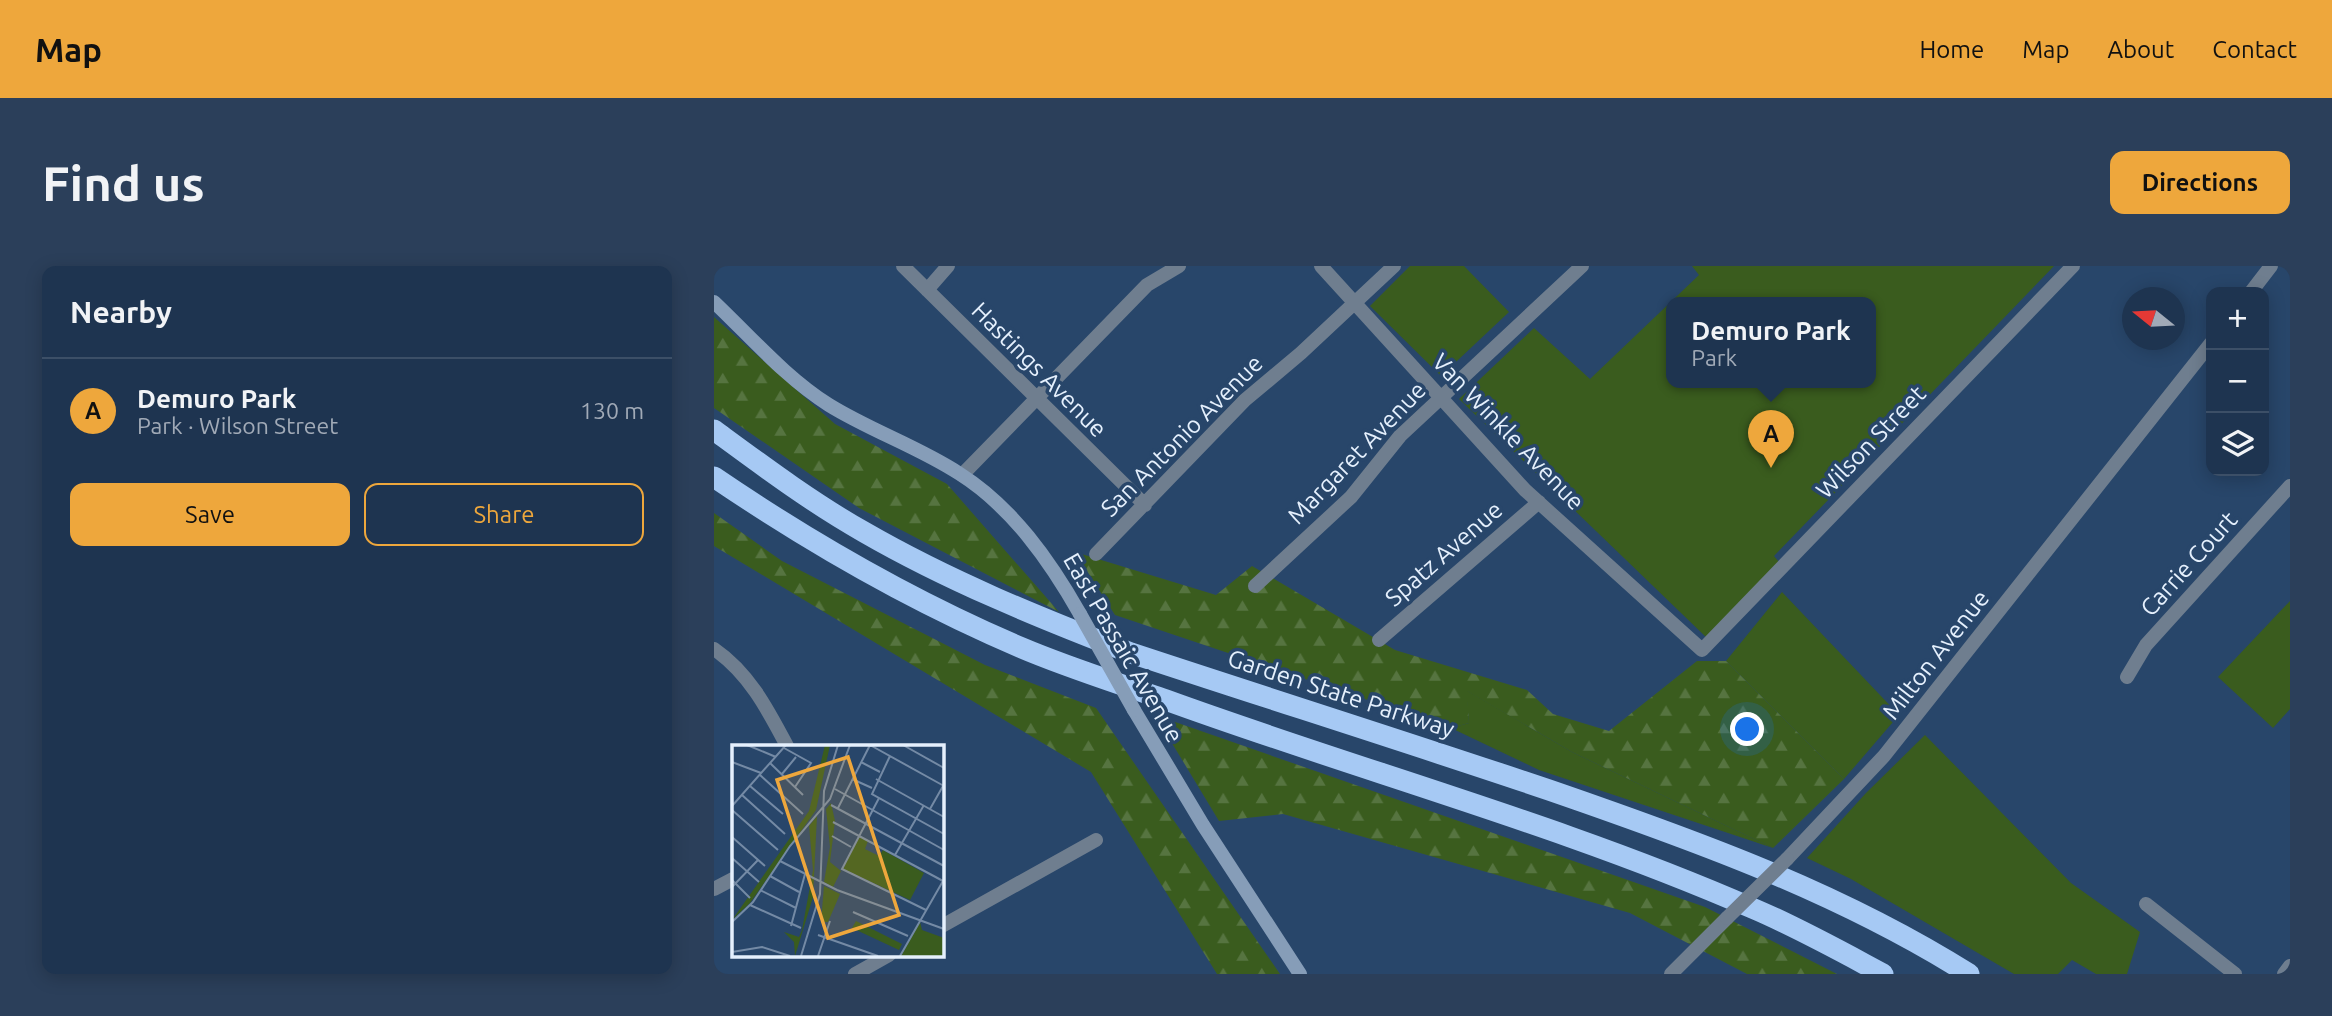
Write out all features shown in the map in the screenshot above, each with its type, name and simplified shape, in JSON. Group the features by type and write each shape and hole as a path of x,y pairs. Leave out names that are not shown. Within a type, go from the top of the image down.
{"highway":[{"name":"Garden State Parkway","path":"714,430 781,480 863,532 950,578 1040,619 1144,657 1688,839 1782,876 1872,919 1969,974"},
{"path":"714,477 766,513 848,561 937,609 1024,649 1228,723 1574,838 1752,908 1883,974"}],"main road":[{"name":"East Passaic Avenue","path":"714,302 802,385 828,404 962,475 990,498 1031,541 1061,579 1134,710 1203,825 1300,974"}],"street":[{"name":"Hastings Avenue","path":"903,266 1145,505"},
{"path":"927,290 948,266"},
{"path":"962,475 1147,285 1179,266"},
{"name":"Van Winkle Avenue","path":"1321,266 1539,502 1702,650"},
{"name":"San Antonio Avenue","path":"1096,554 1245,400 1394,266"},
{"name":"Margaret Avenue","path":"1255,586 1351,497 1400,436 1582,266"},
{"name":"Wilson Street","path":"1702,650 2073,266"},
{"path":"2255,287 2271,266"},
{"name":"Milton Avenue","path":"1671,974 1787,859 1885,756 2206,349"},
{"name":"Carrie Court","path":"2127,677 2146,645 2290,486"},
{"name":"Spatz Avenue","path":"1379,640 1539,502"},
{"path":"714,649 728,658 762,699 786,745"},
{"path":"943,925 1096,839"},
{"path":"714,889 732,880"},
{"path":"2146,904 2235,974"},
{"path":"855,974 887,956"},
{"path":"2284,974 2290,966"}],"green space":[{"path":"1410,266 1464,266 1509,312 1441,376 1370,306"},
{"path":"1692,266 2054,266 1774,556 1779,562 1707,638 1459,399 1534,328 1590,379 1666,306 1666,388 1876,388 1876,297 1676,297 1699,275"},
{"path":"714,317 835,424 947,484 1059,612 859,508 714,408"},
{"path":"714,513 782,561 985,665 1096,708 1280,974 1217,974 1091,772 714,546"},
{"path":"1075,552 1216,595 1252,566 1395,650 1527,690 1553,714 1609,731 1697,661 1726,661 1844,779 1773,848 1572,752 1467,691 1469,723 1451,728 1115,615"},
{"path":"1782,592 1899,715 1844,779 1726,661"},
{"path":"2290,601 2290,709 2273,728 2218,677"},
{"path":"1466,690 1572,752 1773,848 1539,770 1451,728 1469,723"},
{"path":"1155,715 1705,907 1837,974 1747,974 1630,913 1283,814 1219,821"},
{"path":"1925,735 2071,883 2140,932 2127,974 2096,974 2072,960 2058,974 2014,974 1851,879 1807,858 1866,793"}],"place":[{"name":"Demuro Park","path":"1771,468"}]}
